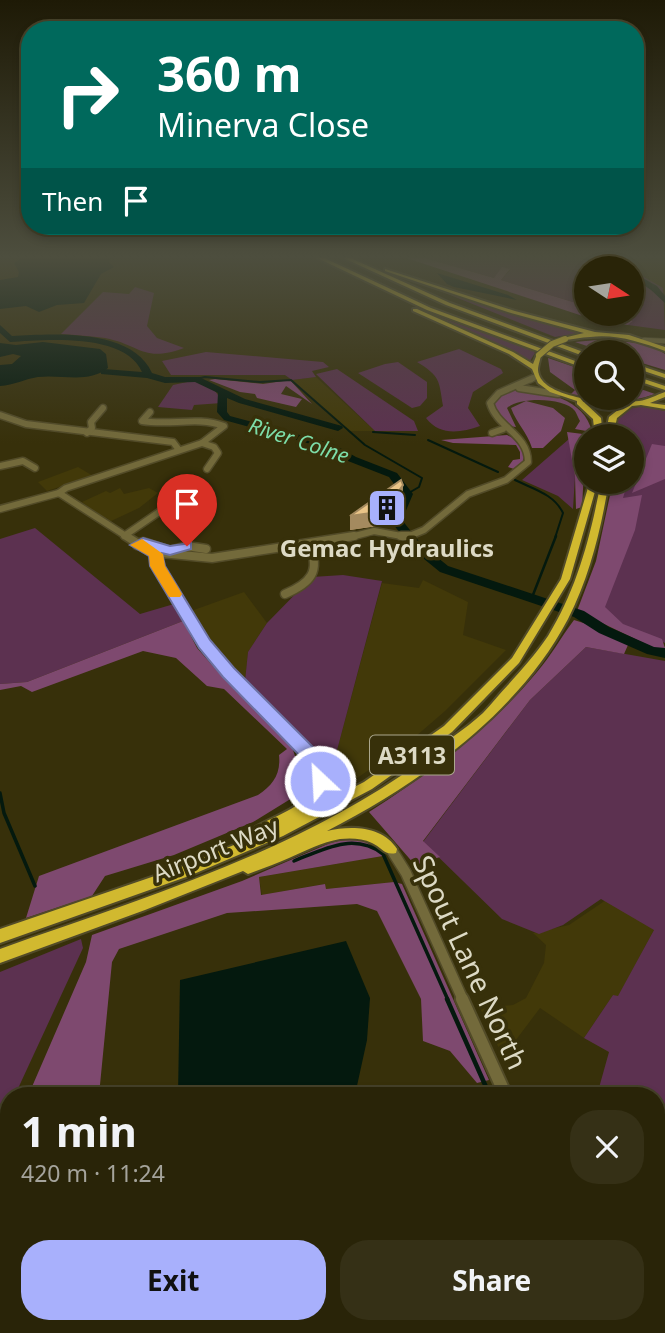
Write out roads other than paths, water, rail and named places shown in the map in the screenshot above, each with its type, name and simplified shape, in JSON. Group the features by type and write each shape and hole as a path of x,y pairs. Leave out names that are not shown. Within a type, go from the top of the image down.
{"highway":[{"path":"435,318 511,353 536,372 545,385 574,399"},
{"path":"452,318 574,363"},
{"path":"470,318 574,357"},
{"path":"486,318 574,351"},
{"path":"500,318 574,346"},
{"path":"536,318 593,334 644,340 665,349"},
{"path":"536,372 539,355 548,346 565,339 593,334"},
{"path":"644,369 665,376"},
{"path":"644,374 665,381"},
{"path":"644,381 665,388"},
{"path":"644,388 662,395"},
{"path":"644,401 662,395"},
{"path":"644,405 665,407"},
{"path":"612,424 613,417 626,410"},
{"name":"Airport Way","path":"0,936 147,886 237,851 300,822 360,790 446,730 501,678 533,640 553,607 581,539 591,494"},
{"name":"Airport Way","path":"0,956 283,847 346,815 434,759 481,720 538,657 566,611 591,547 602,494"},
{"path":"237,851 251,837 308,803 316,794 320,781 309,754"},
{"path":"216,875 263,864 343,831 358,831 371,835 391,849"}],"street":[{"path":"644,340 665,341"},
{"path":"503,429 491,412 490,403 497,394 516,388 536,372"},
{"path":"516,388 561,394"},
{"path":"88,433 92,428 91,422 103,408"},
{"path":"0,509 59,493 66,488 202,443 224,426 193,420 163,424 142,421 150,412"},
{"path":"0,415 26,425 173,442 179,450"},
{"path":"59,493 137,545 156,554 205,559 309,545 374,531 404,537 417,534 468,494 506,480 528,462 529,453 510,431 503,429 492,433"},
{"path":"202,443 214,447 217,451 207,463"},
{"path":"0,466 18,461 29,462 34,467"},
{"path":"124,536 177,501"},
{"path":"137,545 143,542 170,551 187,546 206,549"},
{"path":"285,594 292,592 315,570 317,564 309,545"},
{"path":"156,554 158,566 204,644 228,673 309,754"},
{"name":"Spout Lane North","path":"391,849 405,873 502,1087"}],"waterway":[{"name":"River Colne","path":"0,328 10,339 37,336 101,342 133,355 143,364 148,375"},
{"path":"104,372 148,375"},
{"name":"River Colne","path":"148,375 165,380 196,379 223,392"},
{"path":"196,379 205,377 260,382 291,380 365,445 422,478 419,487 407,494"},
{"name":"River Colne","path":"223,392 242,401 338,428"},
{"name":"River Colne","path":"223,392 222,412 227,418 329,446 352,459 393,475 407,494 396,520 417,547 444,569 579,614 604,630 652,651 665,653"},
{"name":"River Colne","path":"373,432 415,435"},
{"name":"River Colne","path":"428,440 498,472"},
{"name":"River Colne","path":"515,480 542,493 559,506 563,513 555,538"},
{"name":"River Colne","path":"531,600 556,536"},
{"path":"0,793 4,813 35,886"},
{"path":"294,861 350,843 372,847 383,854 448,1000"},
{"path":"447,999 486,1087"}],"place":[{"name":"Gemac Hydraulics","path":"387,508"}]}
